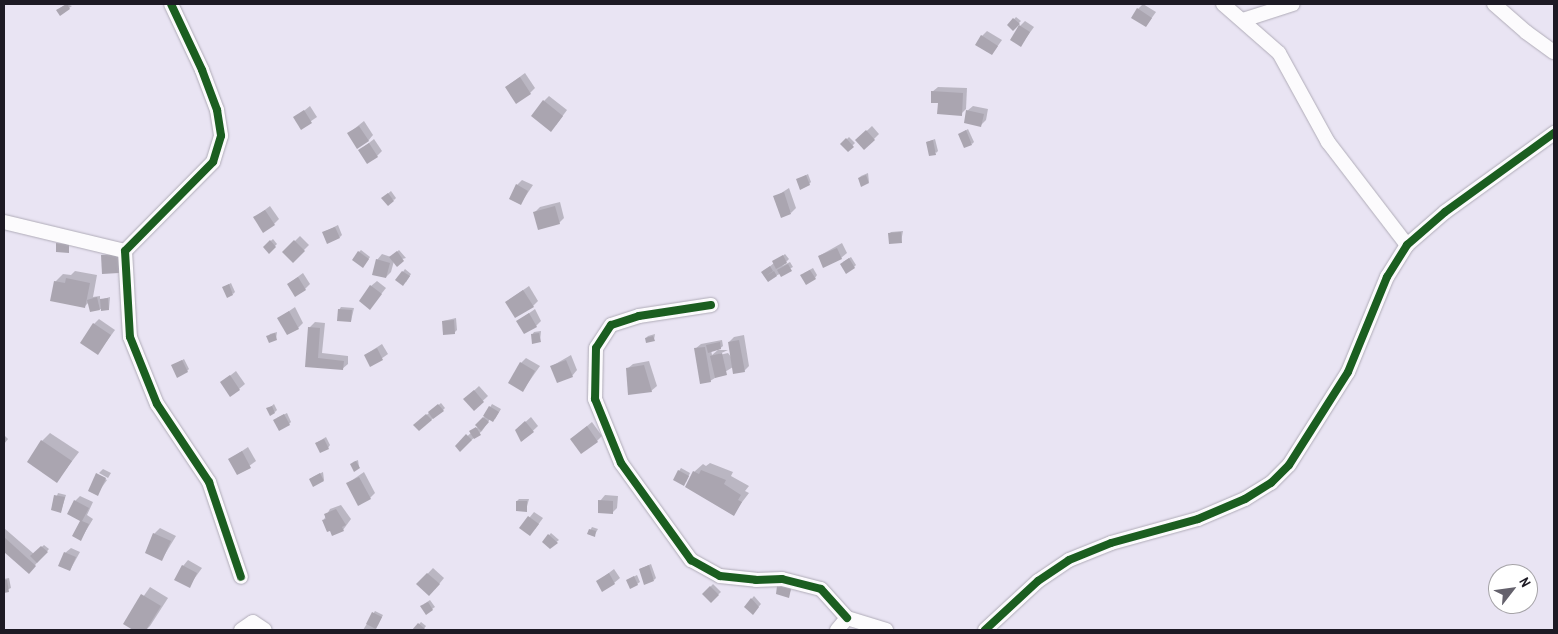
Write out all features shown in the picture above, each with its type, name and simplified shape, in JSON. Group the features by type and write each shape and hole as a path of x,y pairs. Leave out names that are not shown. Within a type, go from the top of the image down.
{"street":[{"path":"171,4 202,70 217,110 221,136 213,162 125,251 130,337 157,404 209,482 241,577"},
{"path":"1222,4 1243,20 1279,54 1328,142 1407,245"},
{"path":"1243,20 1293,4"},
{"path":"1494,4 1526,32 1554,52"},
{"path":"985,630 1038,581 1069,560 1111,543 1198,519 1245,499 1271,483 1289,465 1348,372 1387,277 1407,245 1445,212 1554,133"},
{"path":"4,222 125,251"},
{"path":"711,304 611,324 596,348 595,399 621,463 691,560 720,576 756,580 782,579 821,589 847,618 886,630"},
{"path":"837,630 847,618"},
{"path":"241,630 253,622 265,630"}],"building":[{"path":"67,4 70,9 60,16 56,10"},
{"path":"1137,8 1152,18 1146,27 1131,18"},
{"path":"1013,18 1020,24 1013,31 1007,25"},
{"path":"1019,25 1030,32 1021,47 1010,40"},
{"path":"981,35 998,46 992,55 975,45"},
{"path":"520,77 531,94 516,104 505,87"},
{"path":"931,91 963,93 962,116 937,114 938,103 931,103"},
{"path":"543,100 563,116 551,132 531,116"},
{"path":"304,110 312,123 301,130 293,117"},
{"path":"966,110 984,114 981,127 964,123"},
{"path":"359,126 369,141 357,149 347,133"},
{"path":"866,130 875,140 864,150 855,140"},
{"path":"966,130 972,145 964,148 958,134"},
{"path":"846,138 854,147 848,152 840,144"},
{"path":"933,140 936,155 929,156 926,142"},
{"path":"369,143 378,157 367,164 358,150"},
{"path":"806,175 810,185 800,190 796,179"},
{"path":"866,175 869,183 861,187 858,178"},
{"path":"516,184 528,191 521,205 509,199"},
{"path":"784,192 791,214 781,218 773,196"},
{"path":"388,193 394,201 388,206 381,198"},
{"path":"555,206 560,224 538,230 533,212"},
{"path":"265,210 275,225 263,233 253,217"},
{"path":"335,227 340,238 327,244 322,232"},
{"path":"901,232 902,243 889,244 888,233"},
{"path":"270,240 276,247 269,254 263,247"},
{"path":"294,240 305,251 293,263 282,252"},
{"path":"56,243 69,244 69,253 56,252"},
{"path":"837,248 842,259 823,268 818,256"},
{"path":"358,251 369,259 363,268 352,260"},
{"path":"397,251 404,261 397,267 389,257"},
{"path":"119,254 119,273 102,274 101,255"},
{"path":"783,255 787,263 776,269 772,261"},
{"path":"849,258 855,268 846,274 840,264"},
{"path":"376,259 390,263 386,278 372,275"},
{"path":"788,264 792,271 781,277 777,270"},
{"path":"770,266 773,271 766,276 774,271 777,276 768,282 761,272"},
{"path":"810,270 816,279 806,285 800,275"},
{"path":"402,271 410,276 403,286 395,280"},
{"path":"298,277 306,290 295,297 287,284"},
{"path":"66,278 90,283 85,308 50,301 54,281 65,283"},
{"path":"229,284 233,295 227,298 222,287"},
{"path":"370,285 382,294 370,310 359,301"},
{"path":"523,290 534,307 515,318 505,302"},
{"path":"97,297 100,310 90,312 87,300"},
{"path":"108,298 109,310 101,311 100,299"},
{"path":"338,309 352,310 351,322 337,321"},
{"path":"289,311 299,329 287,335 277,318"},
{"path":"529,313 537,327 524,334 516,321"},
{"path":"454,320 455,334 443,335 442,321"},
{"path":"93,323 111,335 98,355 80,343"},
{"path":"308,327 320,328 318,358 344,361 343,370 305,367"},
{"path":"275,333 277,340 269,343 266,336"},
{"path":"539,333 541,342 532,344 531,334"},
{"path":"653,336 655,341 646,343 645,338"},
{"path":"739,340 745,372 733,374 728,342"},
{"path":"720,342 721,349 708,353 706,345"},
{"path":"705,347 711,382 700,384 694,348"},
{"path":"377,348 383,360 370,367 364,355"},
{"path":"722,353 727,375 715,378 710,356"},
{"path":"182,360 188,372 177,378 171,365"},
{"path":"566,360 573,377 557,383 550,366"},
{"path":"520,362 535,371 523,392 508,383"},
{"path":"644,365 652,392 628,395 626,368"},
{"path":"230,375 240,390 230,397 220,382"},
{"path":"474,390 484,402 474,411 463,399"},
{"path":"438,404 444,411 433,419 428,412"},
{"path":"272,406 275,413 270,416 266,408"},
{"path":"489,406 499,412 493,422 483,416"},
{"path":"284,414 290,425 279,431 273,420"},
{"path":"426,414 432,420 419,431 413,425"},
{"path":"483,417 489,422 481,431 475,425"},
{"path":"525,421 534,432 521,442 515,430"},
{"path":"587,426 598,442 581,454 570,439"},
{"path":"476,427 481,435 474,439 469,431"},
{"path":"466,434 472,440 460,452 455,446"},
{"path":"324,439 329,449 320,453 315,443"},
{"path":"41,440 72,461 57,483 27,462"},
{"path":"242,451 251,468 237,475 228,459"},
{"path":"356,461 360,468 354,472 350,464"},
{"path":"678,470 689,476 684,486 673,480"},
{"path":"701,470 726,480 724,484 741,495 738,500 742,502 734,516 685,487 693,471 699,474"},
{"path":"96,473 106,478 98,496 88,491"},
{"path":"320,473 324,481 313,487 309,479"},
{"path":"359,477 371,499 358,506 346,483"},
{"path":"54,495 65,497 61,513 51,510"},
{"path":"74,500 89,508 82,521 89,524 81,541 72,536 80,521 67,514"},
{"path":"598,500 613,501 613,514 598,513"},
{"path":"516,501 527,501 527,512 516,511"},
{"path":"336,509 346,525 342,527 344,531 332,536 330,531 327,532 322,520 326,519 324,514"},
{"path":"528,516 539,524 530,536 519,528"},
{"path":"589,529 596,531 595,537 587,534"},
{"path":"153,533 171,541 162,561 145,553"},
{"path":"548,534 558,543 550,549 542,542"},
{"path":"4,537 36,566 29,574 4,552"},
{"path":"41,546 48,552 37,563 30,556"},
{"path":"64,552 76,557 70,571 58,566"},
{"path":"182,565 197,573 190,588 174,580"},
{"path":"649,565 654,581 644,585 639,569"},
{"path":"427,573 440,584 429,596 416,584"},
{"path":"609,573 615,584 602,592 596,581"},
{"path":"634,576 638,585 630,589 626,580"},
{"path":"4,580 7,580 9,592 4,593"},
{"path":"710,586 719,595 711,603 702,594"},
{"path":"777,586 791,589 789,598 776,594"},
{"path":"141,594 161,606 146,630 133,630 123,624"},
{"path":"751,598 759,607 753,615 744,607"},
{"path":"428,602 433,610 426,615 420,606"},
{"path":"372,612 382,617 376,629 366,624"},
{"path":"418,623 425,629 412,630"}],"cycle path":[{"path":"171,4 202,70 217,110 221,136 213,162 125,251 130,337 157,404 209,482 241,577"},
{"path":"985,630 1038,581 1069,560 1111,543 1198,519 1245,499 1271,483 1289,465 1348,372 1387,277 1407,245 1445,212 1554,133"},
{"path":"711,305 639,316 611,325 596,348 595,399 621,463 691,560 720,576 756,580 782,579 821,589 847,618"}]}
